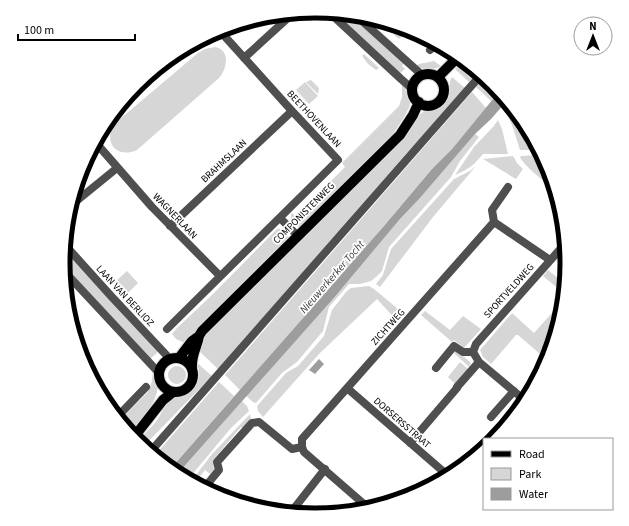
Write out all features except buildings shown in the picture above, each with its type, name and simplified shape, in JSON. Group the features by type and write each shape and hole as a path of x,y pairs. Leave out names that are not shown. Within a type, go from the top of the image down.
{"main road":[{"path":"438,77 454,61"},
{"path":"430,74 442,80 444,85 444,95 438,103 428,106 415,99 412,89 413,85 418,77 422,75 430,74"},
{"name":"COMPONISTENWEG","path":"192,368 191,360 193,352 202,331 400,135 419,102"},
{"name":"COMPONISTENWEG","path":"174,359 187,349 192,341 199,336"},
{"path":"174,359 184,360 189,363 192,368 192,380 190,386 185,390 173,392 163,386 160,379 160,372 161,367 165,362 174,359"},
{"path":"148,420 161,394 163,386"},
{"path":"138,433 164,400 173,392"}],"street":[{"path":"337,19 409,86 413,85"},
{"path":"244,58 286,20"},
{"path":"365,24 422,75"},
{"name":"BEETHOVENLAAN","path":"167,329 338,160 225,36"},
{"path":"154,448 477,80"},
{"name":"BRAHMSLAAN","path":"170,226 292,111"},
{"name":"WAGNERLAAN","path":"99,146 170,226 220,276"},
{"path":"78,200 117,168"},
{"path":"508,187 492,210 494,222 550,260"},
{"path":"280,218 298,236"},
{"name":"ZICHTWEG","path":"302,447 302,439 494,222"},
{"name":"LAAN VAN BERLIOZ","path":"70,250 111,296 174,359"},
{"name":"SPORTVELDWEG","path":"473,352 476,344 559,250"},
{"path":"70,277 160,372"},
{"path":"436,368 454,346 463,352 473,352 479,362 520,396"},
{"path":"410,443 479,362"},
{"path":"121,413 146,387"},
{"name":"DORSERSSTRAAT","path":"347,388 443,471"},
{"path":"491,417 514,391"},
{"path":"208,484 219,470 218,462 252,423 259,422 292,449 302,447 304,452 363,503"},
{"path":"295,507 325,470"}],"green space":[{"path":"341,20 361,23 405,62 402,66 405,69 399,74"},
{"path":"395,32 403,35 399,39 393,34"},
{"path":"215,47 224,52 226,60 224,70 219,78 137,150 123,152 114,148 110,137 114,124 198,53 205,49"},
{"path":"364,54 379,68 376,70 368,64 362,56"},
{"path":"434,61 441,66 435,69 428,69 416,66 419,64"},
{"path":"459,65 473,77 469,82 455,69"},
{"path":"452,77 466,89 405,155 218,369 197,349 212,327 187,344 176,339 172,334 177,328 277,229 283,229 287,232 288,242 295,247 399,142 420,114 425,111 438,108 444,104 448,97"},
{"path":"311,80 319,88 318,94 306,82"},
{"path":"305,82 318,96 309,104 296,90"},
{"path":"402,82 408,89 410,104 405,116 391,137 301,227 294,224 291,213 296,216 345,167 342,163 399,106 402,97"},
{"path":"480,83 495,97 491,101 476,87"},
{"path":"296,92 306,102 301,106 292,95"},
{"path":"472,92 486,108 452,149 432,169 240,390 225,375"},
{"path":"509,114 527,140 532,150 520,150 512,125 507,115"},
{"path":"498,120 502,129 508,154 483,154 471,166 455,175 474,147"},
{"path":"475,134 479,137 460,161 451,177 389,247 382,271 371,281 360,284 349,284 329,307 323,331 297,362 282,373 256,403 253,402 246,396 333,299 400,219"},
{"path":"534,155 545,182 522,161 521,156"},
{"path":"513,156 523,169 516,179 483,159"},
{"path":"476,166 433,217 380,287 376,284 383,275 391,249 454,179 470,171"},
{"path":"70,254 157,348 157,353 150,359 70,272"},
{"path":"548,270 559,279 558,288 543,276"},
{"path":"127,271 138,283 128,293 116,281"},
{"path":"369,286 404,314 398,322 377,299 319,354 263,417 258,411 257,406 286,373 298,366 324,336 332,310 346,292 351,288"},
{"path":"555,309 542,355 518,335 516,335 491,364 483,357 480,350 512,313 534,333"},
{"path":"425,311 450,330 463,316 481,329 464,348 454,340 452,342 421,315"},
{"path":"456,350 471,363 469,367 454,353"},
{"path":"195,361 212,376 148,442 142,437 154,424 173,395 187,393 196,386 199,374"},
{"path":"460,362 468,369 455,384 448,377"},
{"path":"177,366 181,367 185,371 185,379 181,383 177,384 173,383 169,379 168,375 169,371 173,367"},
{"path":"153,371 156,373 158,384 155,399 144,417 134,429 123,417 147,393 152,380"},
{"path":"219,382 234,396 174,464 158,451"},
{"path":"242,401 247,406 249,411 231,428 192,475 182,469"},
{"path":"250,414 251,419 244,429 241,427 213,460 214,470 210,474 205,470 198,478 195,477 212,454"}],"water":[{"path":"495,97 503,106 475,134 400,219 333,299 182,469 174,464 384,226 432,169 452,149"},
{"path":"319,359 324,364 315,374 309,370"}],"water label":[{"name":"Nieuwerkerker Tocht","path":"332,277"}]}
